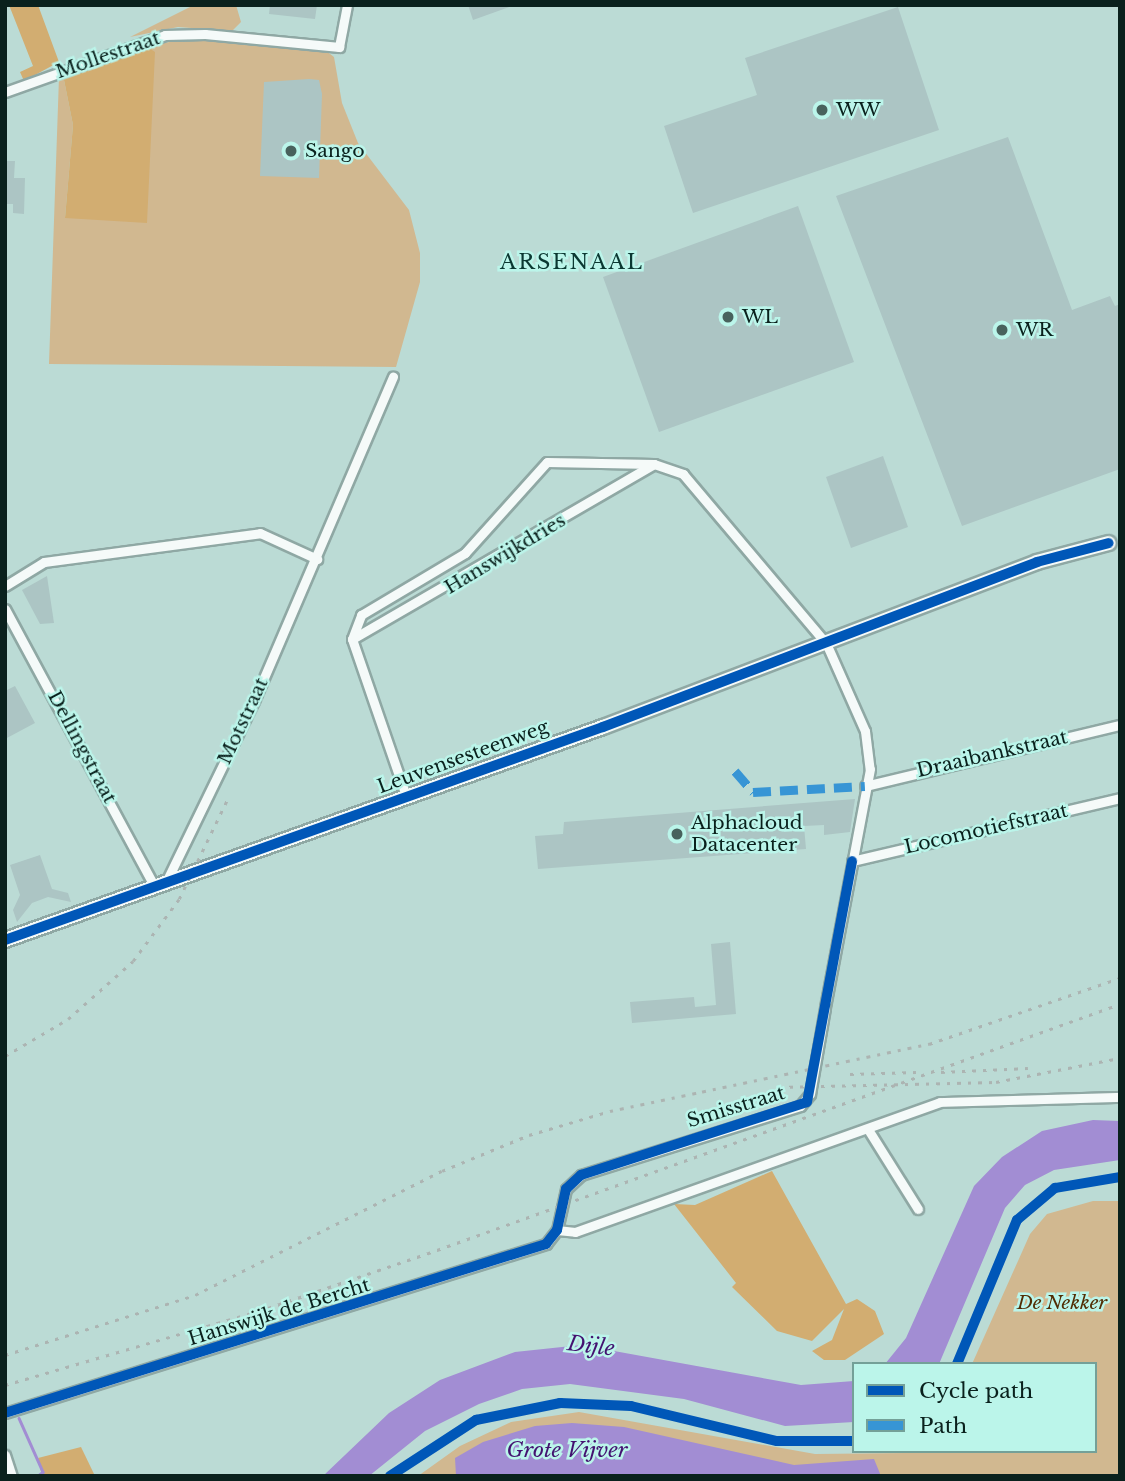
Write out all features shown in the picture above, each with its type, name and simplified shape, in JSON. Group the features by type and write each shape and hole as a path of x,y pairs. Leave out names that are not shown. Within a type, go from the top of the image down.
{"main road":[{"name":"Leuvensesteenweg","path":"5,940 931,604 940,607 1114,541"}],"street":[{"name":"Mollestraat","path":"5,92 165,35 205,34 339,47 347,5"},
{"name":"Motstraat","path":"161,885 317,559 393,376"},
{"name":"Hanswijkdries","path":"352,639 361,615 465,553 547,462 654,464 683,474 826,643"},
{"name":"Hanswijkdries","path":"352,639 654,464"},
{"path":"5,586 44,562 260,533 317,559"},
{"name":"Dellingstraat","path":"5,609 161,885"},
{"path":"352,639 406,796"},
{"name":"Smisstraat","path":"557,1230 566,1189 581,1175 800,1106 810,1094 865,786 868,743 826,643"},
{"name":"Draaibankstraat","path":"865,786 1120,725"},
{"name":"Locomotiefstraat","path":"852,861 1120,798"},
{"name":"Hanswijk de Bercht","path":"5,1413 446,1278 546,1244 557,1230 575,1232 869,1131 940,1102 1120,1097"},
{"path":"869,1131 918,1209"},
{"path":"5,1455 12,1476"}],"green space":[{"path":"194,5 236,5 241,22 232,31 178,27 130,37"},
{"path":"199,37 325,50 334,57 342,103 358,143 409,210 420,253 420,282 396,367 49,364 59,77 63,75 73,125 65,218 146,46"},
{"name":"De Nekker","path":"1093,1201 1120,1201 1120,1476 418,1476 460,1446 511,1422 579,1412 815,1454 1097,1453 1097,1362 973,1362 1030,1234 1047,1214"}],"shaded area":[{"path":"9,5 38,5 59,62 24,81 20,72 33,66"},
{"path":"146,46 155,52 147,223 65,218 73,125 63,75"},
{"path":"772,1171 846,1304 857,1299 875,1311 884,1334 845,1360 824,1360 812,1351 832,1340 844,1309 812,1341 777,1331 732,1287 736,1283 674,1204 695,1205"},
{"path":"81,1447 95,1476 42,1476 38,1458"}],"water":[{"path":"1093,1120 1120,1121 1120,1160 1054,1170 1025,1185 1005,1208 940,1362 887,1362 906,1338 974,1186 1002,1157 1042,1131"},
{"path":"581,1345 801,1385 852,1381 852,1422 785,1426 684,1399 570,1384 522,1389 479,1404 425,1431 369,1476 323,1476 389,1413 440,1380 515,1352"},
{"name":"Grote Vijver","path":"572,1423 624,1427 794,1465 874,1459 881,1476 456,1476 455,1458 483,1442 535,1426"}],"building":[{"path":"270,5 317,5 315,19 269,14"},
{"path":"468,5 512,5 512,6 473,20"},
{"name":"WW","path":"898,7 939,130 693,213 664,126 757,95 745,58"},
{"name":"Sango","path":"319,80 322,94 319,178 260,176 264,82"},
{"name":"WR","path":"1008,137 1072,310 1110,296 1115,306 1120,304 1120,469 962,526 836,196"},
{"path":"5,161 15,161 14,178 25,178 24,214 13,213 13,204 5,204"},
{"name":"WL","path":"798,206 854,362 659,432 603,277"},
{"path":"883,456 908,527 851,548 826,477"},
{"path":"47,576 54,623 40,624 22,590"},
{"path":"15,686 35,723 5,739 5,691"},
{"name":"Alphacloud Datacenter","path":"855,799 850,832 824,835 824,825 804,826 806,849 538,869 535,836 563,834 564,822"},
{"path":"40,855 52,889 68,893 71,902 48,897 32,903 17,922 13,910 20,895 10,865"},
{"path":"730,942 736,1014 632,1023 630,1002 694,997 695,1007 716,1005 711,944"}],"waterway":[{"path":"19,1418 43,1472 38,1476"}],"railway":[{"path":"5,1056 68,1019 133,961 179,899 228,798"},
{"path":"5,1355 195,1295 442,1171 529,1135 610,1111 929,1044 1120,978"},
{"path":"5,1385 268,1308 437,1250 1120,1004"},
{"path":"779,1087 996,1082 1120,1058"},
{"path":"941,1072 1028,1068"},
{"path":"850,1074 916,1072"}],"marked path":[{"path":"735,771 753,792 865,786"}],"cycle path":[{"path":"5,940 603,727 1037,562 1109,543"},
{"path":"5,1413 546,1244 557,1230 566,1189 581,1175 807,1102 852,861"},
{"path":"958,1362 1017,1220 1055,1188 1120,1177"},
{"path":"390,1476 476,1420 560,1403 631,1406 777,1441 852,1441"}],"place":[{"name":"WW","path":"822,110"},
{"name":"Sango","path":"291,151"},
{"name":"WL","path":"728,317"},
{"name":"WR","path":"1002,330"},
{"name":"Alphacloud Datacenter","path":"677,834"}],"district":[{"name":"ARSENAAL","path":"572,262"}],"water label":[{"name":"Dijle","path":"591,1346"}]}
